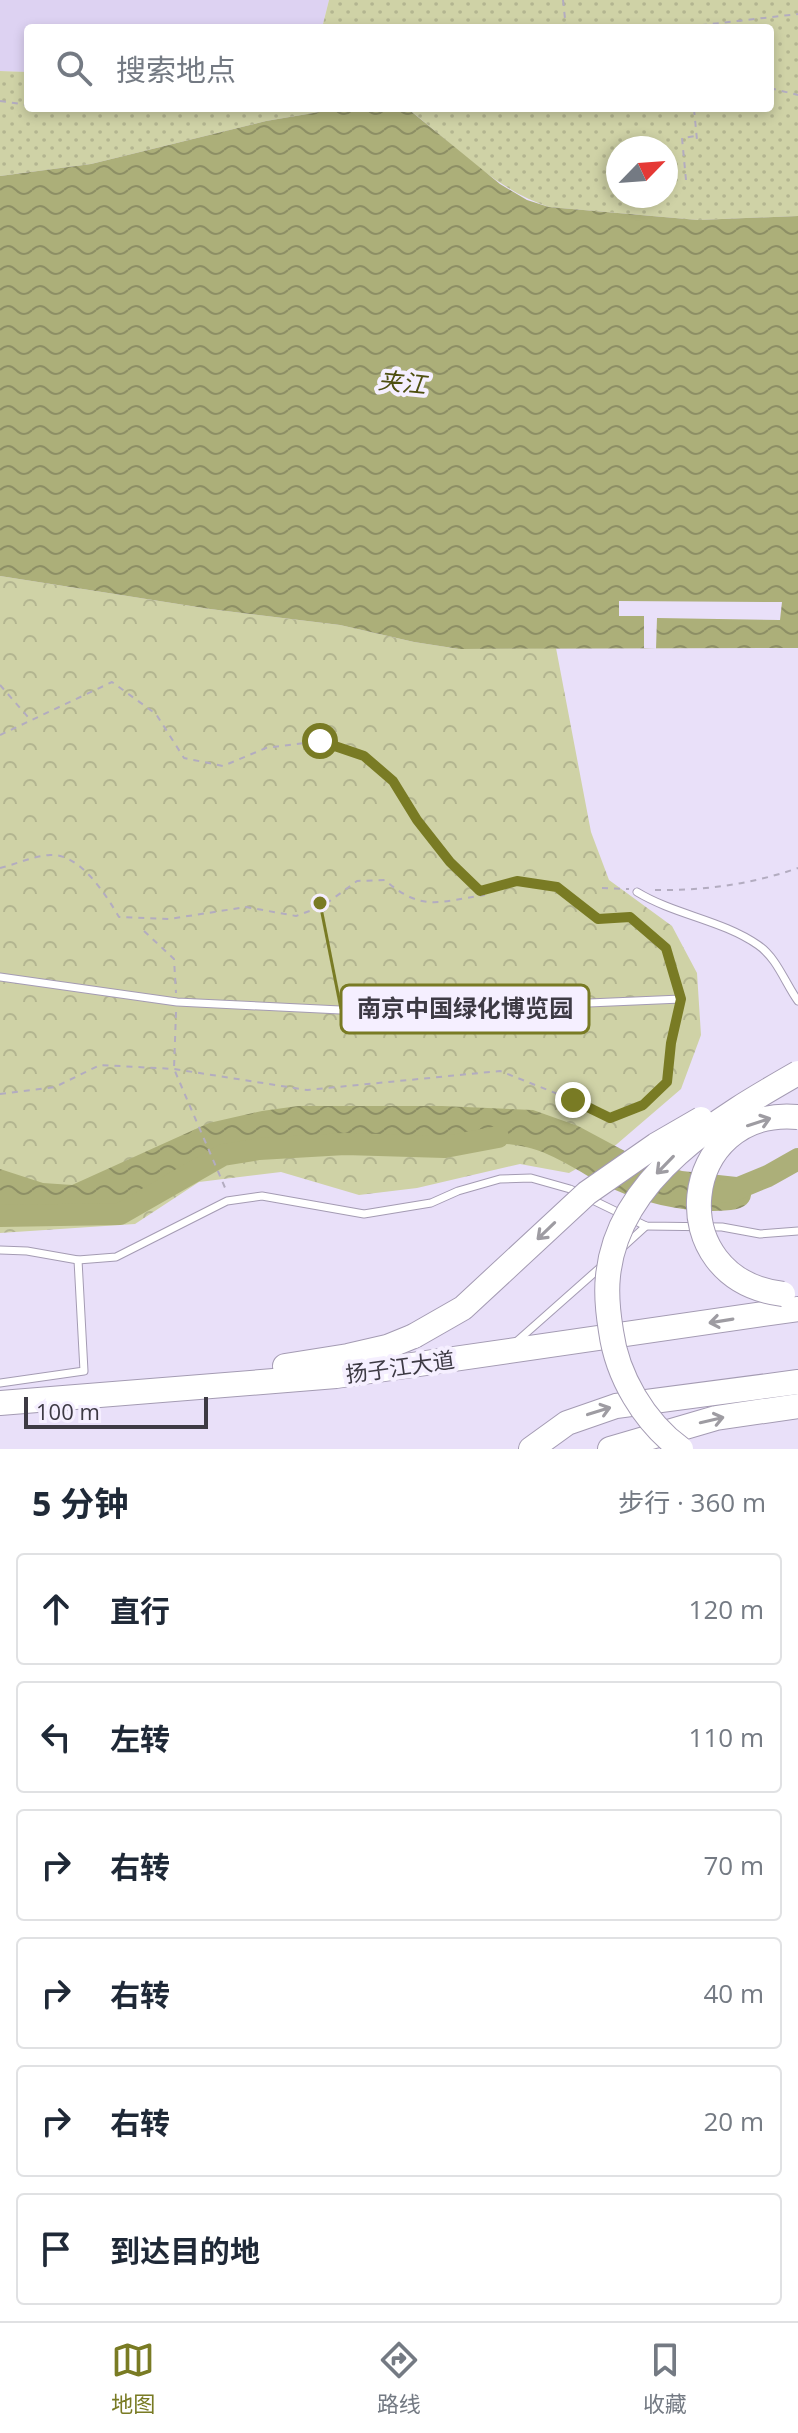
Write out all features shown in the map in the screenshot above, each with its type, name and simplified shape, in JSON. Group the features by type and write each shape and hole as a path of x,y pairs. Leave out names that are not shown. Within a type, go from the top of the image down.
{"highway":[{"path":"216,1386 292,1364 387,1347 414,1336 463,1308 587,1193 619,1170 693,1123 798,1073"},
{"path":"681,1449 652,1422 622,1375 613,1346 608,1311 608,1274 617,1239 650,1180 678,1151 751,1098"},
{"path":"793,1300 766,1292 734,1276 713,1253 697,1212 703,1175 730,1136 760,1119 798,1117"},
{"name":"扬子江大道","path":"0,1403 336,1376 500,1353 793,1300"},
{"path":"531,1449 567,1423 616,1406 798,1382"},
{"path":"610,1449 716,1418 798,1406"}],"lane":[{"path":"637,891 661,907 709,922 758,945 773,960 798,1001"},
{"path":"0,977 177,1002 381,1012 681,999"},
{"path":"0,1250 27,1251 78,1260 116,1257 227,1201 262,1196 364,1214 431,1203 458,1191 500,1179 531,1178 570,1189 646,1226 722,1227 760,1234 798,1231"},
{"path":"500,1353 546,1317 646,1226"},
{"path":"0,1383 84,1371 78,1260"}],"path":[{"path":"563,0 566,24"},
{"path":"717,24 798,14"},
{"path":"774,89 798,95"},
{"path":"0,101 24,104"},
{"path":"686,180 682,138 696,138 694,112"},
{"path":"0,735 112,682 156,714 184,758 223,766 266,748 320,741 364,756 393,781 417,820 450,862 480,891 517,881 557,887 598,919 630,917 666,948 681,999 671,1043 667,1082 643,1105 610,1118 500,1071 307,1090 174,1069 100,1065 55,1087 0,1094"},
{"path":"0,685 30,719"},
{"path":"0,868 53,854 79,866 100,886 119,917 140,919 169,919 246,907 296,916 323,906 357,881 385,880 402,896 421,902 453,902 485,895"},
{"path":"650,890 713,888 766,879 798,868"},
{"path":"602,888 637,891"},
{"path":"144,931 174,959 177,1002 174,1069 225,1184"}],"shaded area":[{"path":"0,0 329,0 323,24 24,24 24,72 0,71"}],"green space":[{"path":"329,0 798,0 798,216 698,220 549,207 492,177 412,112 774,112 774,24 323,24"},
{"path":"0,71 24,72 24,112 319,112 266,121 91,164 0,176"},
{"path":"0,576 210,609 340,625 459,649 556,648 591,832 609,880 672,926 697,973 701,1035 681,1089 610,1150 569,1173 520,1164 417,1188 359,1195 281,1172 199,1182 135,1224 0,1233"}],"water":[{"name":"夹江","path":"319,112 412,112 500,184 527,200 549,207 698,220 798,216 798,648 459,649 340,625 210,609 0,576 0,176 91,164 266,121"},
{"path":"298,1106 442,1106 533,1110 578,1126 634,1156 682,1171 737,1177 750,1182 751,1193 749,1202 737,1209 686,1209 627,1195 549,1155 518,1145 338,1140 275,1145 219,1158 92,1216 46,1219 0,1209 0,1169 43,1183 72,1185 209,1123"}],"pier":[{"path":"619,601 782,602 780,620 657,618 656,649 644,648 644,616 619,616"}],"waterway":[{"path":"0,1216 120,1214 223,1155 259,1149 345,1144 445,1147 498,1137"},
{"path":"722,1191 729,1192 768,1176 798,1159"}],"place":[{"name":"南京中国绿化博览园","path":"320,903"}],"route":[{"path":"320,741 364,756 393,781 417,820 450,862 480,891 517,881 557,887 598,919 630,917 666,948 681,999 671,1043 667,1082 643,1105 610,1118 573,1100"}]}
